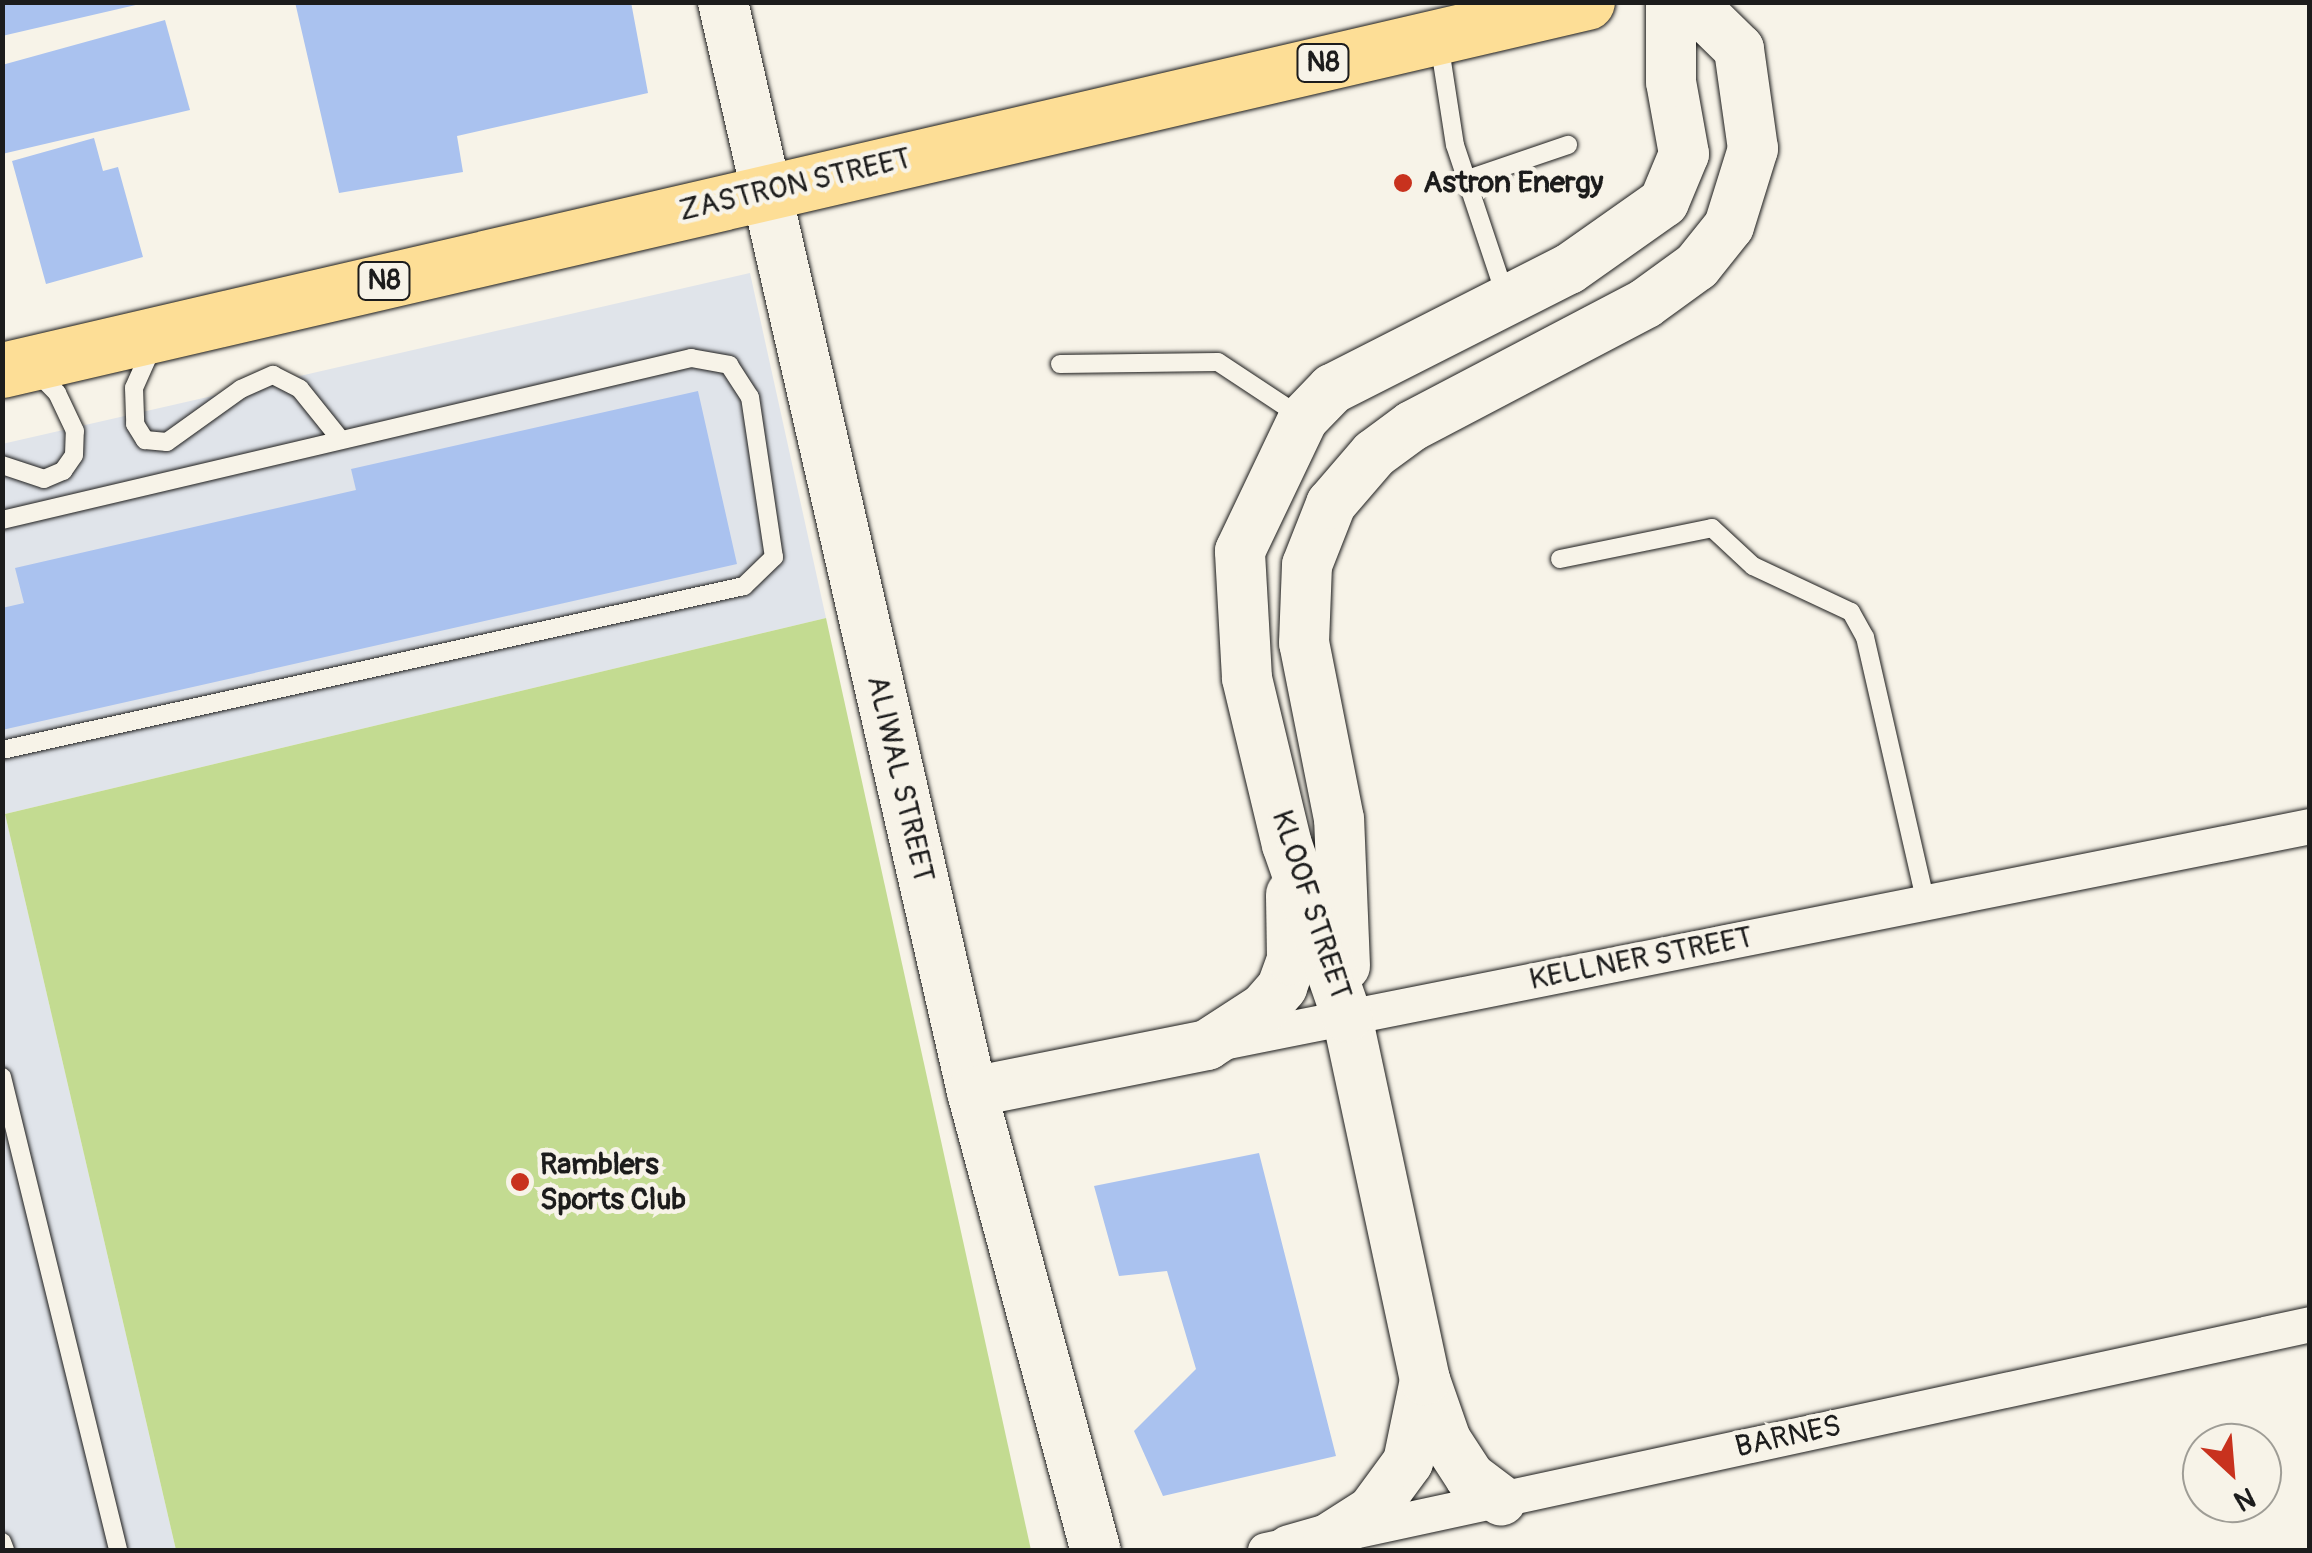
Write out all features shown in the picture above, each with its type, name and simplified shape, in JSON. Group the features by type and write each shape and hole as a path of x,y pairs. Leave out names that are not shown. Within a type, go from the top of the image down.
{"highway":[{"name":"ZASTRON STREET","path":"16,367 1587,2"}],"main road":[{"name":"ALIWAL STREET","path":"723,2 972,1092 1096,1550"},
{"name":"KLOOF STREET","path":"1347,1017 1288,844 1247,678 1240,551 1303,419 1332,389 1507,301 1624,236 1664,202 1684,154 1671,82 1672,2"},
{"name":"KLOOF STREET","path":"1347,1017 1340,819 1304,643 1307,564 1330,504 1374,454 1412,426 1646,303 1697,266 1728,226 1753,149 1738,48 1692,2"},
{"path":"1206,1045 1264,1008 1282,986 1293,933 1288,844"},
{"path":"1347,1017 1425,1380 1446,1440 1470,1477 1501,1500"},
{"name":"KELLNER STREET","path":"972,1092 1206,1045"},
{"path":"1309,1545 1372,1511 1408,1462 1425,1380"}],"street":[{"name":"KELLNER STREET","path":"1206,1045 2310,826"},
{"name":"BARNES","path":"1265,1550 1309,1545 2310,1324"}],"lane":[{"path":"1438,37 1465,180 1507,301"},
{"path":"1465,180 1568,145"},
{"path":"158,334 134,388 135,424 145,440 167,442 241,389 273,376 300,389 341,440"},
{"path":"2,520 690,358 729,364 750,398 774,557 744,586 2,750"},
{"path":"1060,364 1218,362 1303,419"},
{"path":"2,464 44,480 63,471 74,455 75,432 57,393 16,367"},
{"path":"1560,559 1712,528 1754,566 1851,612 1865,637 1926,902"},
{"path":"2,1077 118,1550"},
{"path":"2,1542 5,1550"}],"shaded area":[{"path":"750,273 826,618 5,814 176,1550 3,1550 2,444"}],"green space":[{"name":"Ramblers Sports Club","path":"826,618 1031,1550 176,1550 5,814"}],"building":[{"path":"2,2 139,2 140,4 2,36"},
{"path":"295,2 631,2 648,93 457,136 463,172 339,193"},
{"path":"165,20 190,110 2,154 2,65"},
{"path":"94,138 103,171 118,167 143,257 46,284 12,161"},
{"path":"698,391 737,564 2,730 2,608 24,603 15,568 356,490 351,469"},
{"path":"1259,1153 1336,1456 1163,1496 1134,1431 1196,1369 1167,1271 1119,1276 1094,1186"}],"place":[{"name":"Astron Energy","path":"1403,183"},
{"name":"Ramblers Sports Club","path":"520,1182"}]}
